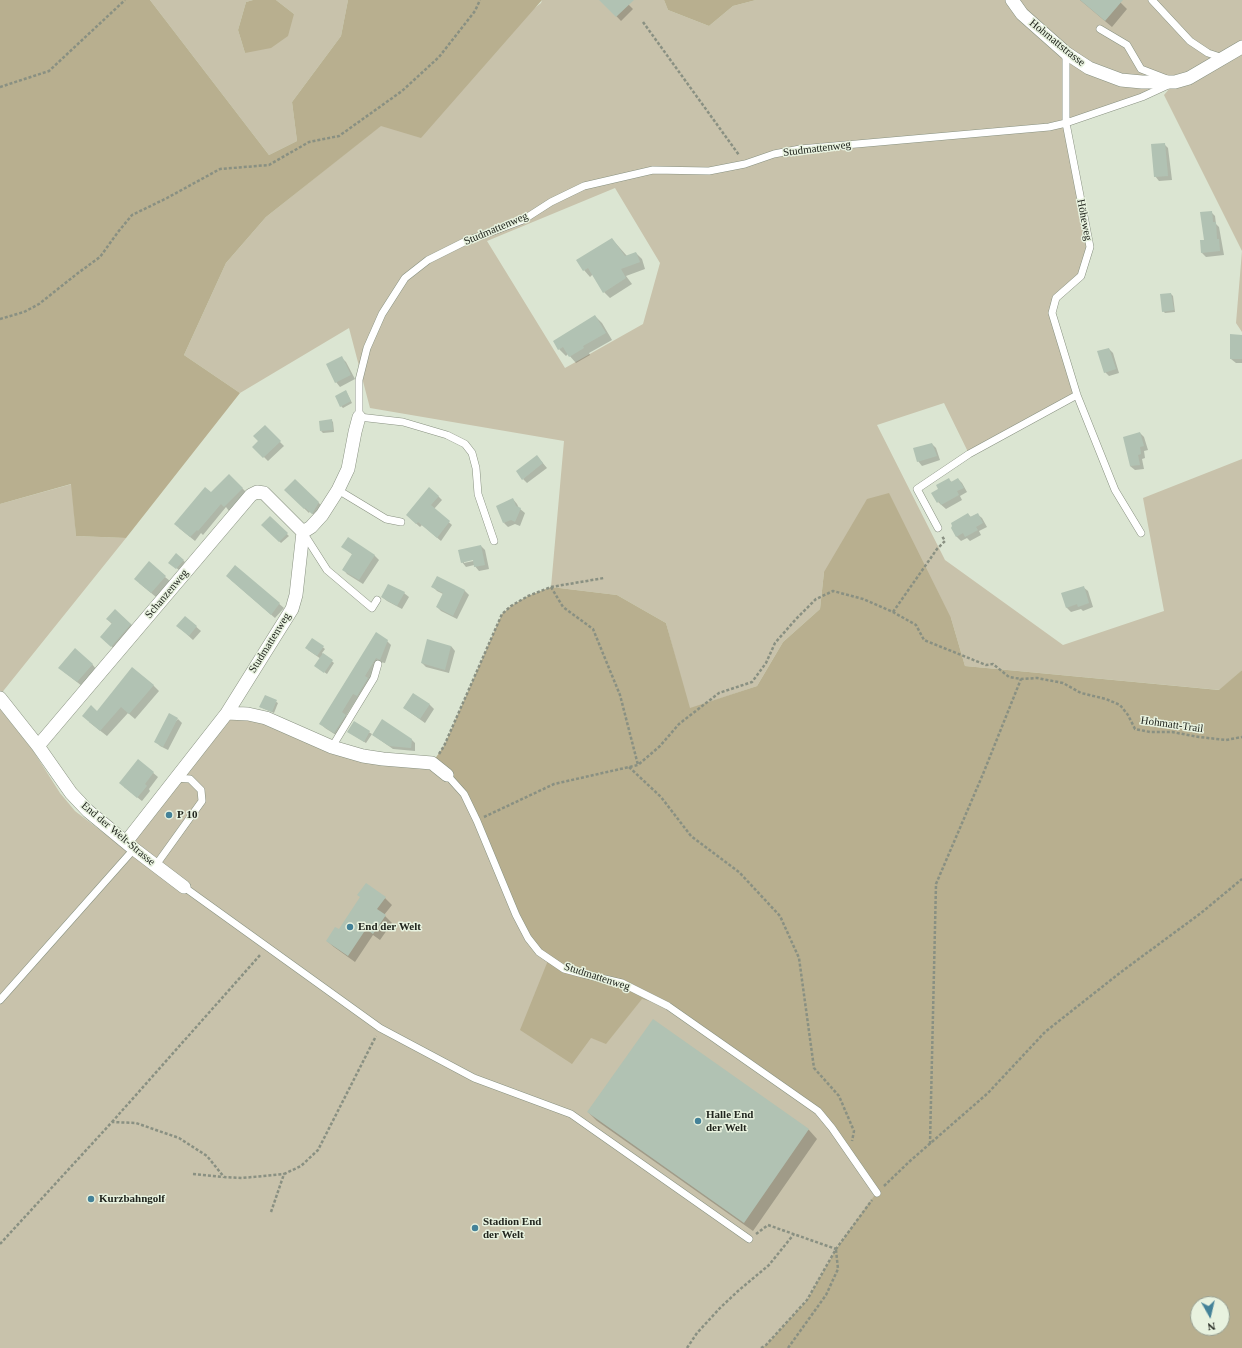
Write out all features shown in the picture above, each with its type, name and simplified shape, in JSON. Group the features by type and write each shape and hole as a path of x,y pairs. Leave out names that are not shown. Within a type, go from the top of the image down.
{"street":[{"name":"Hohmattstrasse","path":"1012,0 1022,14 1066,53 1089,68 1121,80 1142,82 1175,82 1189,78 1242,47"},
{"name":"Studmattenweg","path":"130,845 175,778 227,713 292,609 296,595 303,532 311,527 322,515 338,490 348,469 359,417"},
{"name":"Schanzenweg","path":"38,746 251,495 257,492 264,493 303,532"},
{"name":"End der Welt-Strasse","path":"0,698 38,746 72,793 88,811 184,887"},
{"path":"227,713 248,714 266,718 332,747 363,756 432,763"},
{"name":"Studmattenweg","path":"432,763 447,775"}],"lane":[{"path":"1152,0 1190,41 1208,53 1223,58"},
{"path":"1100,30 1127,45 1141,69 1175,82"},
{"name":"Höheweg","path":"1066,53 1066,123 1090,247 1081,276 1056,298 1052,313 1077,395 1115,490 1141,533"},
{"name":"Studmattenweg","path":"359,417 359,380 367,348 382,314 405,278 428,260 464,242 523,220 551,202 584,186 653,170 709,171 745,164 774,154 800,149 1049,127 1066,123 1142,97 1175,82"},
{"path":"938,528 917,489 969,454 1077,395"},
{"path":"359,417 403,422 447,435 466,444 472,454 476,468 478,494 494,541"},
{"path":"338,490 386,519 401,522"},
{"path":"303,532 327,570 372,608 377,600"},
{"path":"332,747 374,678 378,664"},
{"name":"Studmattenweg","path":"447,775 464,794 477,821 516,916 528,938 539,952 564,968 622,983 668,1006 818,1111 877,1192"},
{"path":"156,865 202,801 201,790 190,778 175,778"},
{"path":"0,1000 130,845"},
{"path":"184,887 380,1028 474,1078 571,1114 750,1239"}],"path":[{"path":"0,87 49,70 125,0"},
{"path":"0,319 24,312 39,304 100,257 132,215 220,169 270,165 309,142 339,136 402,91 439,57 475,11 480,0"},
{"path":"643,22 745,164"},
{"path":"893,612 937,549 945,541 938,528"},
{"path":"432,763 444,746 502,614 511,606 528,596 551,586 604,578"},
{"path":"551,586 563,607 593,629 620,696 638,765"},
{"path":"477,821 554,784 638,765 660,746 679,724 719,693 752,682 766,663 775,643 796,619 816,599 833,591 863,599 893,612 916,625 924,640 986,665 993,664 1009,677 1020,679 983,774 936,884 930,1144"},
{"name":"Hohmatt-Trail","path":"1020,679 1037,678 1063,682 1081,693 1106,699 1120,705 1128,715 1135,729 1150,732 1172,732 1226,740 1242,737"},
{"path":"629,767 661,797 691,836 739,872 780,916 799,958 814,1068 839,1096 854,1131 849,1153"},
{"path":"761,1348 766,1347 807,1300 836,1250 877,1192 988,1093 1045,1032 1121,972 1201,913 1242,879"},
{"path":"0,1244 112,1122 268,947"},
{"path":"192,1174 242,1178 284,1174 301,1166 318,1150 380,1028"},
{"path":"112,1122 136,1123 180,1138 207,1156 224,1177"},
{"path":"271,1212 284,1174"},
{"path":"750,1239 768,1225 836,1250"},
{"path":"687,1348 720,1308 769,1265 794,1234"},
{"path":"788,1348 826,1295 838,1269 836,1250"}],"shaded area":[{"path":"0,0 150,0 269,155 297,141 292,102 341,36 348,0 542,0 421,138 381,126 266,217 226,263 184,355 240,393 126,538 76,536 71,484 0,504"},
{"path":"150,0 253,0 246,2 238,30 245,53 294,14 276,0 348,0 341,36 292,102 297,141 269,155"},
{"path":"253,0 276,0 294,14 288,36 271,48 245,53 238,30 246,2"},
{"path":"542,0 664,0 668,10 709,26 733,6 756,0 1242,0 1242,251 1164,95 1174,83 1066,123 1090,247 1081,276 1056,298 1052,313 1077,395 969,454 944,403 877,425 945,560 1063,645 1164,611 1143,498 1242,459 1242,670 1220,690 965,666 951,618 824,572 820,609 783,642 757,686 689,709 666,623 617,595 551,587 564,441 370,408 349,328 240,393 184,355 226,263 266,217 381,125 541,3","holes":["615,188 660,263 643,324 565,368 487,241"]},
{"path":"664,0 756,0 733,6 709,26 668,10"},
{"path":"1242,251 1242,332 1236,323"},
{"path":"72,484 76,536 126,538 0,695 0,504"},
{"path":"889,493 951,618 965,666 1219,690 1242,670 1242,1348 761,1348 766,1345 807,1300 836,1249 877,1192 818,1111 668,1006 642,999 606,1044 591,1038 572,1064 520,1030 549,958 528,938 464,794 432,763 444,746 502,614 511,606 528,596 551,587 617,595 666,623 690,708 757,686 783,642 820,609 824,572 867,499"},
{"path":"0,709 32,749 60,793 75,811 130,853 126,842 227,713 248,714 332,747 432,763 464,794 592,1038 606,1043 642,998 668,1006 818,1111 877,1193 836,1249 807,1300 766,1345 761,1348 0,1348"}],"building":[{"path":"599,0 634,0 616,17"},
{"path":"1080,0 1123,0 1105,21"},
{"path":"1165,143 1168,176 1154,177 1151,144"},
{"path":"1212,211 1213,222 1216,222 1217,239 1219,239 1220,251 1201,253 1200,240 1204,240 1200,212"},
{"path":"612,238 625,256 636,252 640,262 621,269 626,278 603,293 588,268 583,271 576,260"},
{"path":"1171,293 1174,310 1162,312 1160,294"},
{"path":"595,315 606,333 583,346 584,348 569,357 563,347 558,350 553,341"},
{"path":"1230,334 1242,335 1242,359 1230,359"},
{"path":"1109,348 1116,369 1104,373 1097,351"},
{"path":"342,356 351,375 335,383 326,364"},
{"path":"346,390 351,401 340,407 335,396"},
{"path":"332,419 333,430 320,431 319,421"},
{"path":"265,425 281,441 263,458 252,447 258,441 253,436"},
{"path":"1140,432 1144,446 1140,447 1141,454 1138,455 1140,465 1130,466 1123,437"},
{"path":"932,443 937,456 917,462 913,448"},
{"path":"537,455 543,463 522,480 516,471"},
{"path":"229,474 243,488 224,507 221,504 198,531 197,530 190,537 174,524 205,487 211,492"},
{"path":"949,478 951,482 958,478 964,488 957,491 959,495 941,505 939,501 937,503 931,493 938,489 936,485"},
{"path":"295,479 319,502 312,514 305,508 304,509 284,490"},
{"path":"429,487 439,496 431,505 450,521 437,538 418,522 416,524 406,515"},
{"path":"513,498 516,506 521,508 515,522 511,520 503,523 496,506"},
{"path":"968,513 970,517 978,513 983,523 976,527 978,530 965,537 963,533 956,537 951,528 951,523"},
{"path":"270,516 288,533 279,542 261,525"},
{"path":"348,537 375,555 359,580 342,570 352,554 341,547"},
{"path":"481,545 485,565 474,567 473,560 461,563 458,550"},
{"path":"176,553 184,560 176,569 168,563"},
{"path":"149,561 166,576 151,593 134,579"},
{"path":"235,565 280,603 271,615 226,576"},
{"path":"437,576 465,590 453,616 436,607 443,593 431,587"},
{"path":"388,584 405,592 397,606 381,597"},
{"path":"1084,586 1089,603 1078,607 1077,604 1066,608 1061,593"},
{"path":"115,609 131,624 111,647 100,637 112,623 106,619"},
{"path":"185,616 197,626 189,636 176,626"},
{"path":"376,632 388,640 380,660 376,658 365,676 368,678 357,696 353,694 342,712 346,715 334,733 319,724"},
{"path":"312,638 324,646 317,656 305,648"},
{"path":"427,639 451,646 445,670 421,663"},
{"path":"75,648 93,664 77,682 58,668"},
{"path":"323,653 333,660 324,673 314,666"},
{"path":"132,667 154,685 129,714 121,707 100,731 82,716 91,705 97,711"},
{"path":"413,693 430,704 420,719 403,708"},
{"path":"265,695 277,700 272,712 259,707"},
{"path":"169,713 178,718 163,747 154,742"},
{"path":"382,719 412,739 411,748 389,746 372,735"},
{"path":"354,721 370,731 364,742 347,732"},
{"path":"138,759 154,772 145,784 147,786 137,798 119,783"},
{"path":"366,883 386,897 377,909 386,915 373,934 366,929 348,956 326,941 335,927 339,929 360,897 357,895"},
{"name":"Halle End der Welt","path":"653,1019 809,1129 744,1223 587,1112"}],"place":[{"name":"P 10","path":"169,815"},
{"name":"End der Welt","path":"350,927"},
{"name":"Halle End der Welt","path":"698,1121"},
{"name":"Kurzbahngolf","path":"91,1199"},
{"name":"Stadion End der Welt","path":"475,1228"}]}
